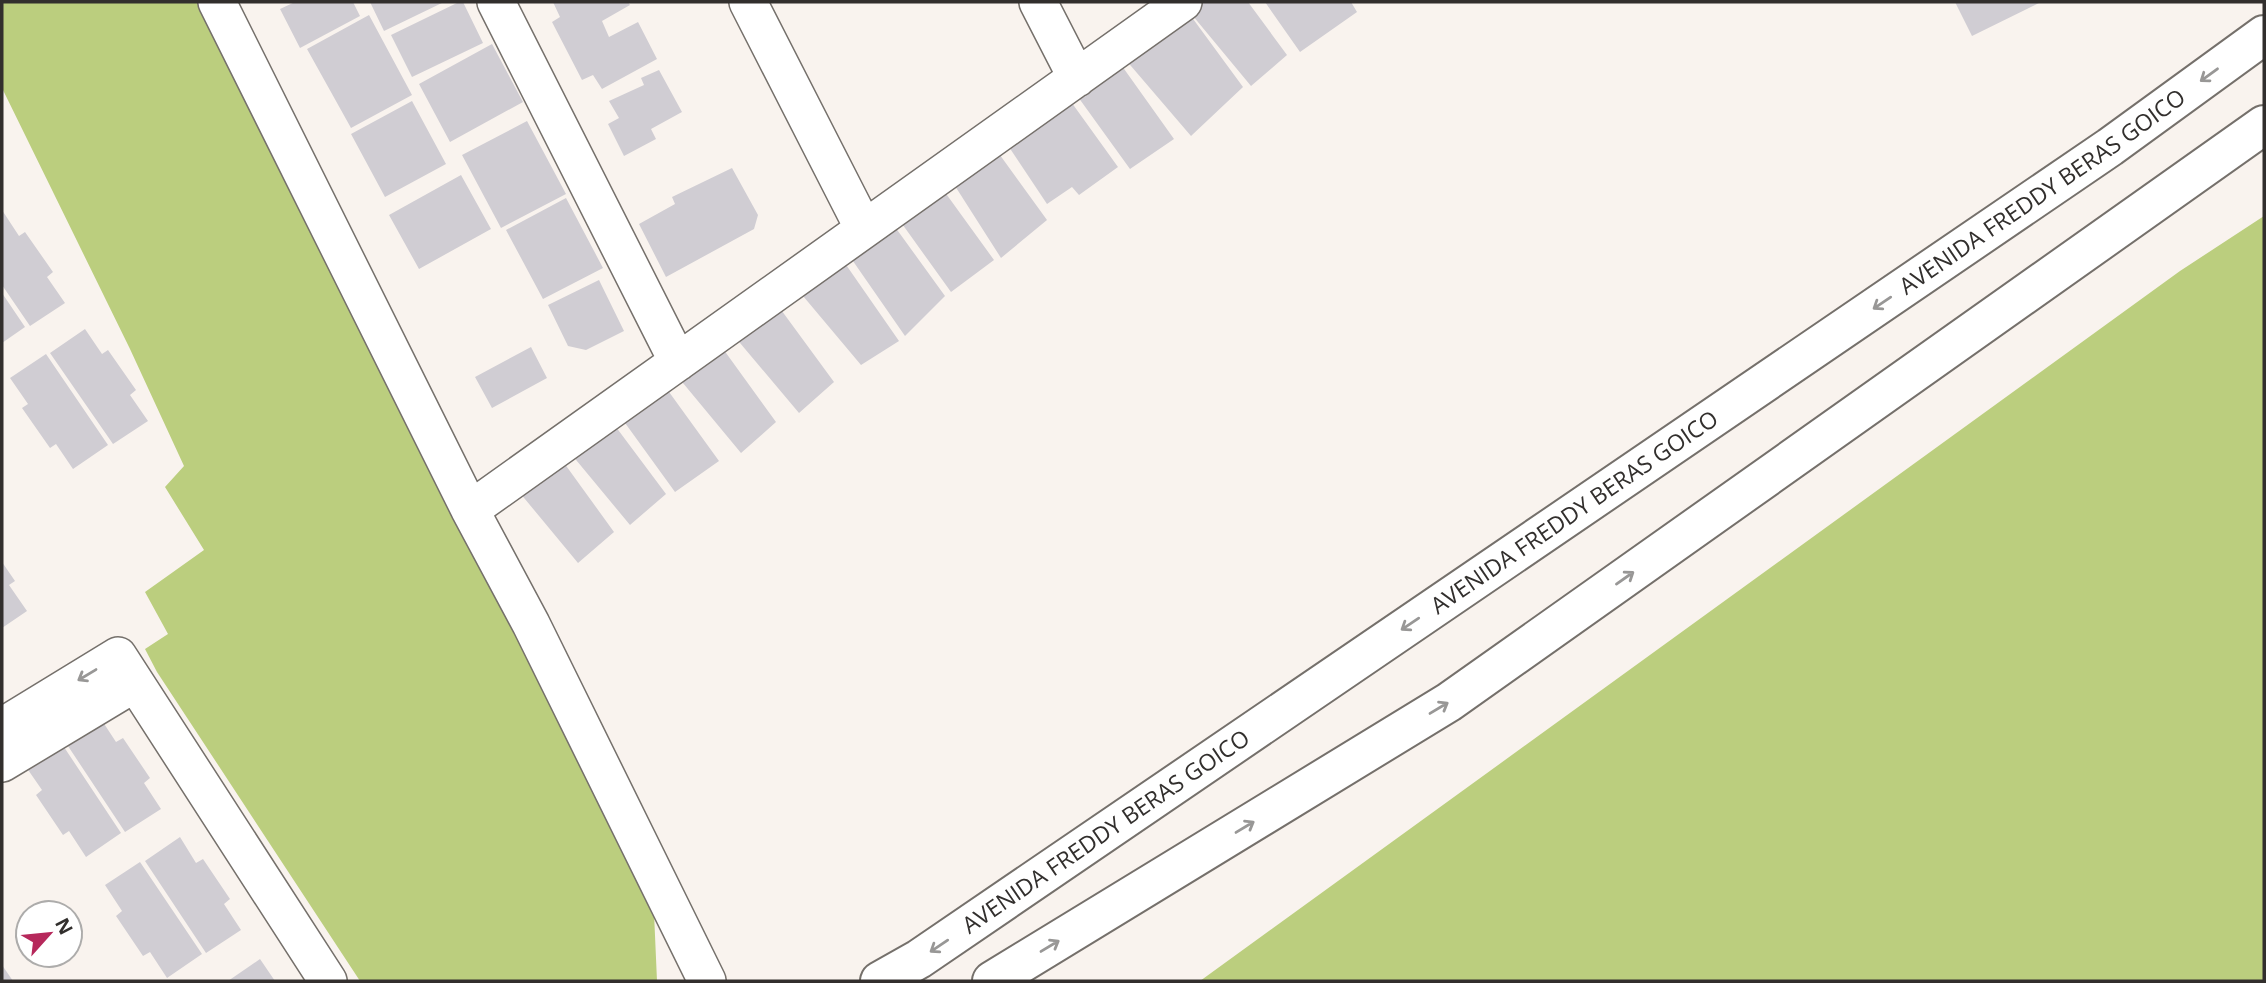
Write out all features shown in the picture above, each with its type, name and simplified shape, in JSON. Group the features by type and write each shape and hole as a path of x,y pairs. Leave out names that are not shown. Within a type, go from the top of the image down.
{"main road":[{"name":"AVENIDA FREDDY BERAS GOICO","path":"880,981 919,959 2052,187 2264,35"},
{"path":"992,981 1449,702 2264,125"}],"street":[{"path":"217,2 470,510 531,624 707,981"},
{"path":"496,2 678,362"},
{"path":"748,2 864,229"},
{"path":"1038,2 1077,78"},
{"path":"470,510 1183,2"},
{"path":"2,727 118,656 328,981"},
{"path":"2,764 135,683"}],"green space":[{"path":"2,2 211,2 653,890 657,981 360,981 157,672 145,649 168,634 145,592 204,550 165,487 184,466 130,349 2,88"},
{"path":"2264,216 2264,981 1200,981 2180,271"}],"building":[{"path":"295,2 353,2 360,16 300,48 280,9"},
{"path":"370,2 444,2 384,31"},
{"path":"463,2 483,43 412,77 391,35"},
{"path":"553,2 628,2 630,5 602,21 609,37 638,22 657,59 602,89 593,75 582,80 552,22 560,17"},
{"path":"1200,2 1248,2 1287,55 1251,86 1188,10"},
{"path":"1265,2 1351,2 1357,12 1300,52"},
{"path":"1955,2 2041,2 1972,36"},
{"path":"1188,12 1243,87 1191,136 1125,59"},
{"path":"369,15 412,95 351,128 307,49"},
{"path":"492,44 523,102 450,142 419,84"},
{"path":"1117,59 1174,139 1130,169 1073,90"},
{"path":"659,70 682,112 651,129 656,139 624,156 608,124 619,118 609,101 644,85 641,78"},
{"path":"1064,92 1118,167 1079,195 1072,187 1047,204 1001,135"},
{"path":"412,101 446,164 385,197 351,134"},
{"path":"527,121 566,194 501,228 462,155"},
{"path":"992,144 1047,220 1001,258 948,175"},
{"path":"732,168 758,215 754,229 666,277 639,224 675,204 672,197"},
{"path":"461,175 491,229 419,269 389,215"},
{"path":"939,184 994,260 951,292 895,214"},
{"path":"566,198 603,268 543,299 506,230"},
{"path":"2,210 19,236 25,232 53,272 47,277 65,303 30,326 2,285"},
{"path":"890,220 945,296 905,336 846,251"},
{"path":"842,259 899,341 861,365 798,290"},
{"path":"599,280 624,331 586,350 568,346 548,305"},
{"path":"2,293 25,327 2,343"},
{"path":"779,307 834,382 799,413 735,337"},
{"path":"85,329 102,354 108,350 136,390 130,395 148,421 113,444 50,353"},
{"path":"721,346 776,422 741,453 678,377"},
{"path":"531,347 547,378 492,408 475,377"},
{"path":"46,354 108,445 73,469 56,444 50,448 22,408 28,404 10,378"},
{"path":"664,385 719,461 675,492 620,416"},
{"path":"610,419 666,494 630,525 567,449"},
{"path":"559,456 614,532 578,563 515,487"},
{"path":"2,562 15,581 9,585 27,611 2,628"},
{"path":"99,716 116,742 123,738 150,778 144,783 161,809 125,832 64,740"},
{"path":"60,741 121,833 86,857 69,831 63,835 36,795 42,790 24,764"},
{"path":"180,837 196,863 203,859 230,899 224,904 241,930 206,953 145,861"},
{"path":"140,862 202,954 167,978 150,952 143,956 116,916 122,911 105,885"},
{"path":"260,959 275,981 228,981"},
{"path":"2,965 13,981 2,981"}]}
